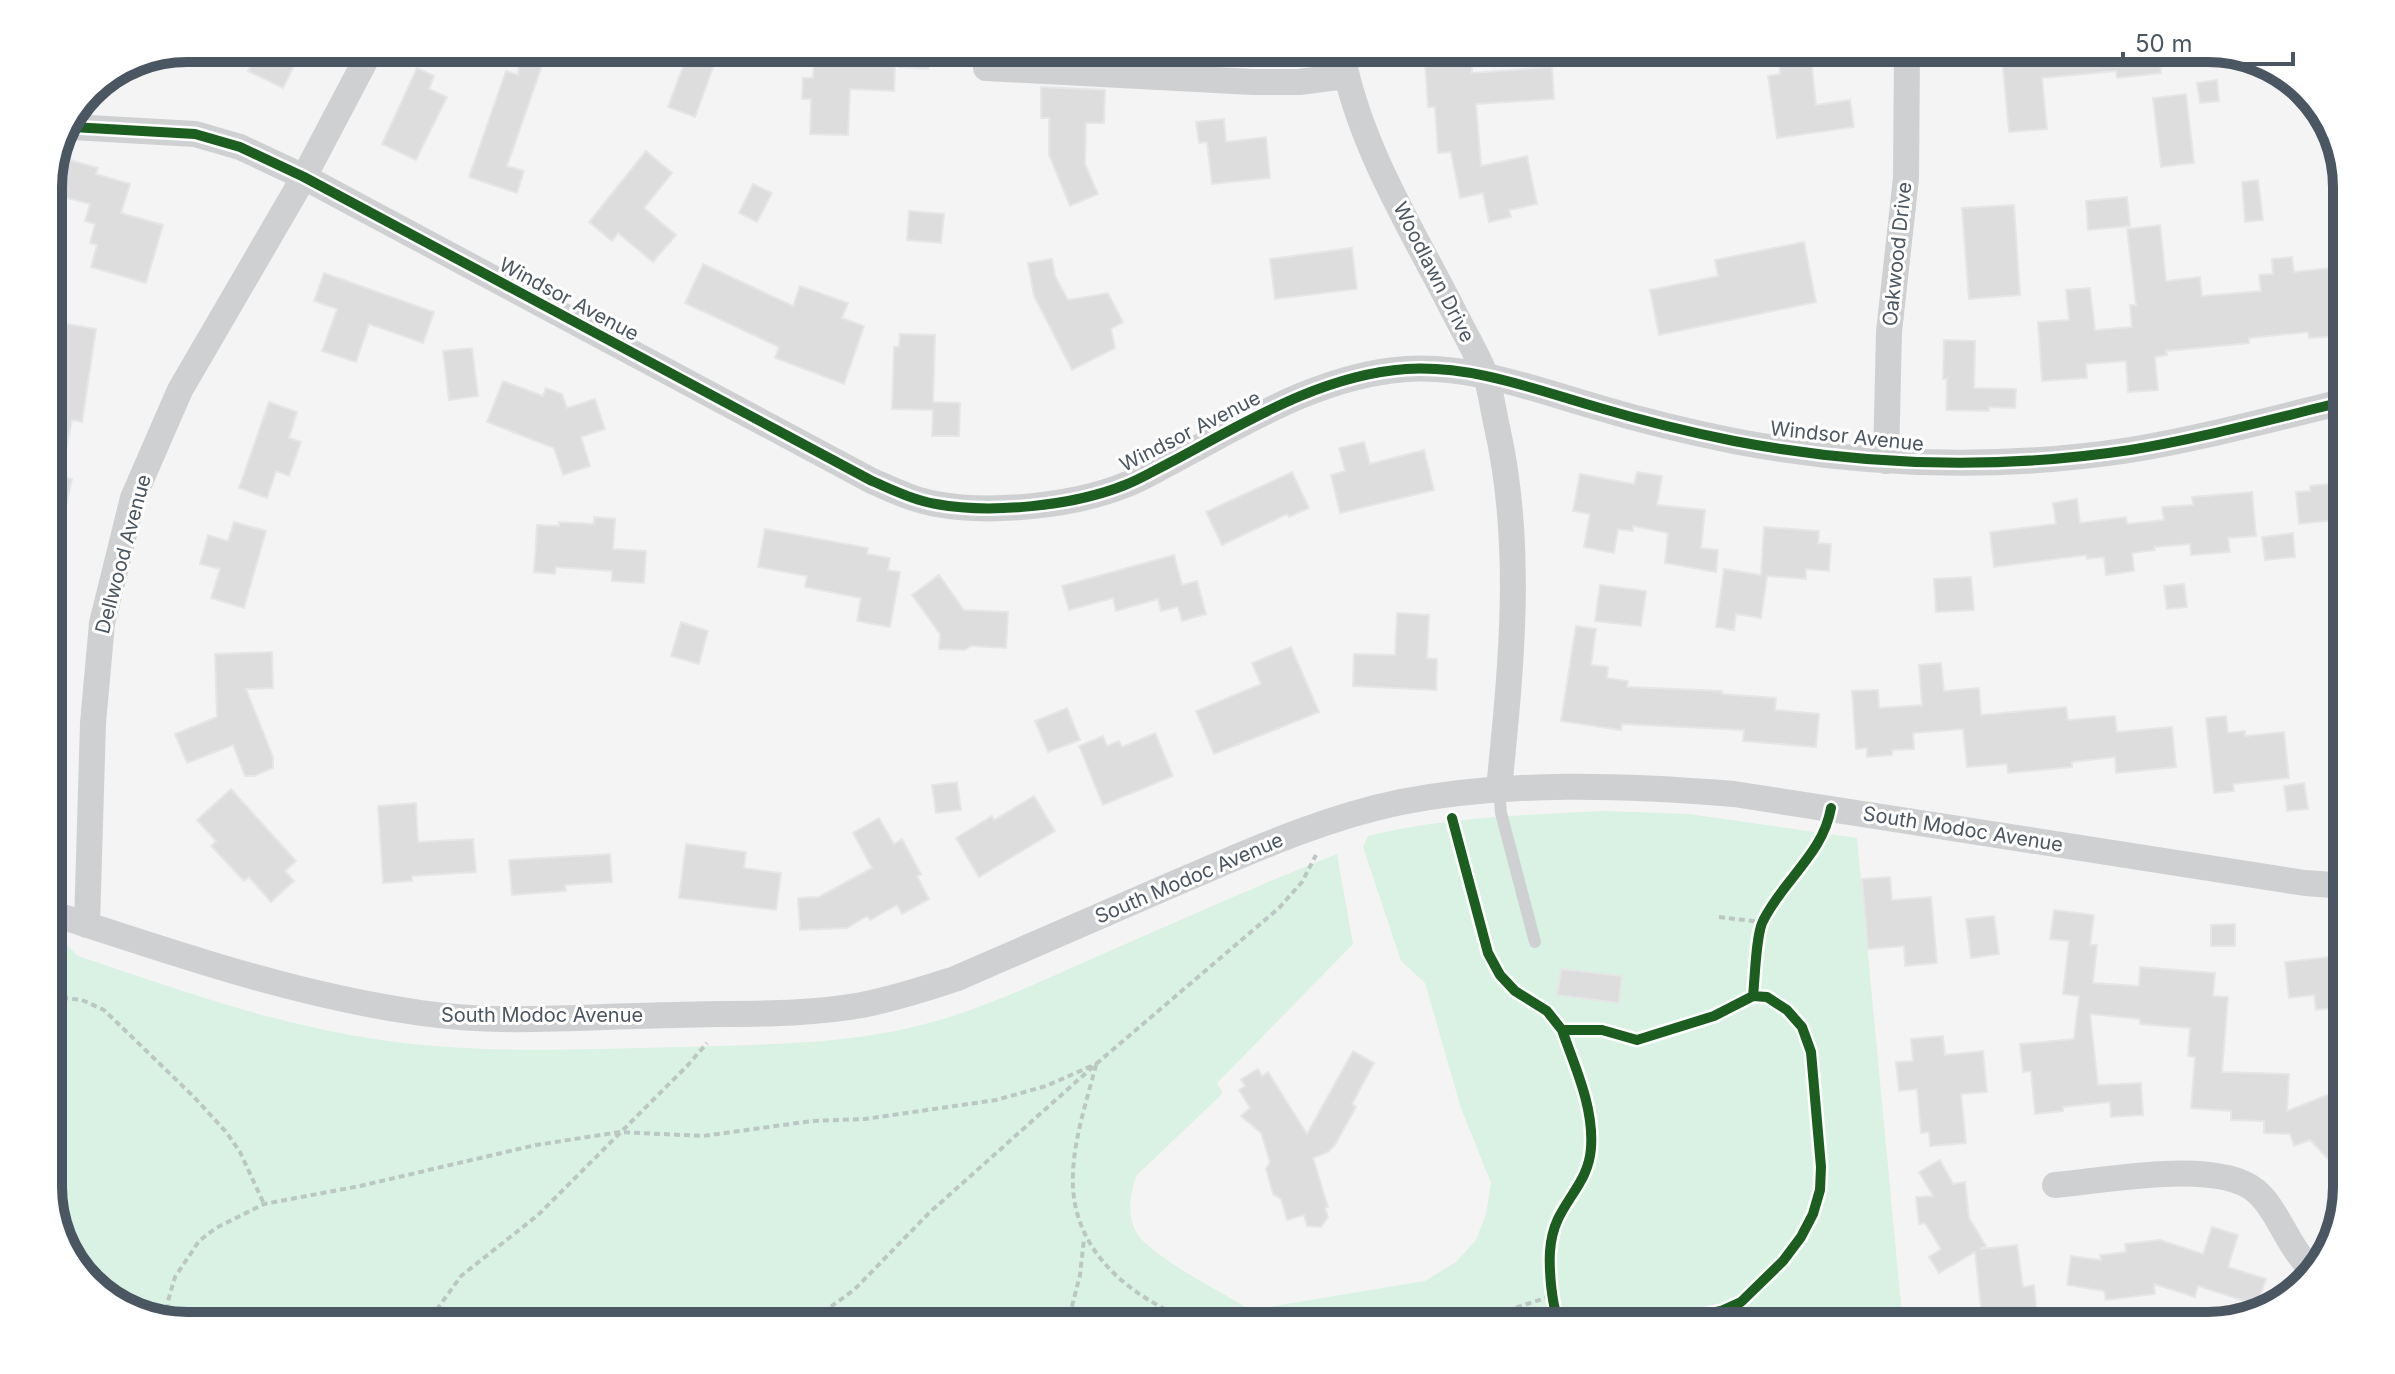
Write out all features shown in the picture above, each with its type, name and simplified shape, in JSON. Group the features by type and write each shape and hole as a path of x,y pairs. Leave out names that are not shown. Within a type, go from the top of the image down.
{"street":[{"name":"Dellwood Avenue","path":"87,925 93,723 102,623 133,498 180,390 304,177 365,62"},
{"name":"Woodlawn Drive","path":"1344,62 1381,169 1485,375 1501,443 1512,539 1514,602 1511,673 1499,789"},
{"name":"Oakwood Drive","path":"1886,461 1889,332 1906,178 1907,62"},
{"path":"986,68 1253,82 1299,82 1346,76"},
{"name":"Windsor Avenue","path":"78,127 195,134 240,147 304,177 872,481 934,504 962,507 1044,505 1085,497 1125,485 1310,392 1344,381 1407,369 1485,375 1603,409 1732,440 1886,461 2005,462 2078,456 2178,441 2333,404"},
{"name":"South Modoc Avenue","path":"62,917 277,984 424,1014 508,1018 801,1012 860,1006 955,979 1274,841 1341,817 1401,802 1499,789 1650,787 1734,794 2333,885"},
{"path":"2055,1185 2183,1173 2227,1177 2257,1192 2293,1249 2307,1263"}],"lane":[{"path":"1499,789 1501,813 1535,942"}],"path":[{"path":"823,1312 854,1290 929,1213 1096,1064 1279,908 1302,882 1316,855"},
{"path":"1760,937 1761,922 1771,909"},
{"path":"1719,917 1761,922"},
{"path":"62,954 64,940"},
{"path":"62,998 82,1000 104,1010 194,1097 240,1152 264,1204"},
{"path":"435,1312 461,1276 538,1215 707,1043"},
{"path":"167,1310 175,1277 199,1241 216,1228 264,1204 360,1186 536,1145 620,1132 703,1136 812,1121 865,1119 996,1100 1046,1086 1096,1064"},
{"path":"1096,1064 1077,1142 1073,1175 1075,1207 1084,1236 1099,1258 1124,1283 1174,1312"},
{"path":"62,1170 63,1202"},
{"path":"1071,1312 1080,1275 1084,1236"},
{"path":"1495,1312 1552,1290 1554,1312"}],"green space":[{"path":"1603,811 1689,814 1857,838 1902,1312 187,1312 155,1308 111,1286 79,1250 66,1219 62,1195 62,944 78,956 225,1004 299,1024 413,1044 529,1050 818,1041 884,1033 969,1011 1337,854 1353,944 1217,1083 1223,1093 1136,1176 1131,1196 1131,1216 1135,1230 1155,1251 1251,1310 1425,1281 1456,1262 1476,1240 1486,1214 1491,1183 1461,1108 1425,983 1401,961 1363,847 1368,836 1485,818"}],"building":[{"path":"253,62 296,62 283,88 248,71"},
{"path":"519,62 543,62 507,166 524,171 517,193 469,177 506,71 518,75"},
{"path":"685,62 715,62 695,117 668,107"},
{"path":"814,62 895,65 894,91 850,89 848,135 810,134 811,99 802,99 803,78 813,78"},
{"path":"899,62 929,62 928,69 899,67"},
{"path":"1425,62 1472,62 1472,73 1552,67 1554,99 1476,104 1481,166 1527,156 1537,204 1509,210 1511,217 1489,222 1483,193 1460,198 1451,152 1438,153 1435,107 1428,107"},
{"path":"1779,62 1811,62 1816,105 1850,100 1854,127 1777,138 1768,76 1780,74"},
{"path":"2002,62 2160,62 2161,73 2117,78 2116,71 2042,78 2047,129 2009,132"},
{"path":"417,68 434,76 429,89 447,97 416,160 382,144"},
{"path":"2217,80 2219,101 2200,103 2197,83"},
{"path":"1041,87 1105,90 1104,123 1086,123 1085,164 1098,194 1070,206 1049,155 1049,118 1041,118"},
{"path":"2186,94 2194,163 2161,167 2153,98"},
{"path":"1224,119 1226,142 1266,137 1270,178 1212,184 1207,142 1199,143 1196,122"},
{"path":"646,151 672,173 644,208 676,235 653,262 618,233 612,241 589,222"},
{"path":"65,159 98,168 96,174 130,184 121,213 163,225 146,283 91,267 97,245 90,243 95,224 85,221 90,204 62,197"},
{"path":"2258,180 2263,220 2245,222 2242,182"},
{"path":"753,184 772,193 757,222 739,213"},
{"path":"2127,197 2130,226 2088,230 2086,201"},
{"path":"2014,205 2020,295 1969,299 1962,208"},
{"path":"909,211 944,214 941,243 907,240"},
{"path":"2160,225 2166,281 2200,277 2202,296 2261,291 2259,275 2273,274 2272,259 2292,257 2294,272 2330,268 2333,336 2309,338 2308,332 2249,338 2249,343 2166,351 2167,355 2155,357 2158,390 2128,392 2126,361 2086,364 2087,378 2042,381 2038,322 2069,320 2066,290 2090,288 2095,330 2132,327 2130,305 2136,305 2127,229"},
{"path":"1804,242 1816,302 1659,335 1650,290 1718,276 1715,260"},
{"path":"1352,248 1357,289 1275,299 1270,259"},
{"path":"1052,259 1055,276 1068,300 1108,293 1123,322 1111,329 1115,348 1072,370 1034,296 1028,263"},
{"path":"703,264 793,306 800,286 848,303 842,318 864,326 844,384 775,358 779,347 685,303"},
{"path":"324,273 434,312 423,343 369,324 356,362 322,351 337,309 314,301"},
{"path":"62,323 96,329 82,422 72,420 62,467"},
{"path":"900,334 935,335 933,402 960,403 959,436 932,436 933,410 892,409 894,347 899,347"},
{"path":"1944,340 1975,341 1974,388 2016,389 2015,408 1946,410"},
{"path":"472,348 478,396 449,400 443,351"},
{"path":"503,381 543,396 546,388 562,394 567,408 595,399 605,429 581,437 590,466 563,475 554,448 487,422"},
{"path":"269,402 297,412 289,438 301,442 289,476 276,471 267,498 239,488"},
{"path":"1364,442 1370,464 1424,450 1434,490 1340,513 1331,475 1345,471 1339,448"},
{"path":"1292,472 1309,508 1289,517 1287,514 1222,545 1206,512"},
{"path":"1637,472 1662,476 1657,505 1705,510 1701,548 1718,550 1716,572 1665,563 1668,533 1633,526 1633,531 1618,529 1614,553 1584,547 1590,514 1573,511 1580,474 1634,484"},
{"path":"62,476 72,479 62,524"},
{"path":"2333,483 2333,520 2299,524 2296,492 2310,491 2310,486"},
{"path":"2252,492 2256,536 2228,538 2230,552 2191,555 2190,544 2154,547 2155,550 2132,553 2134,571 2106,575 2104,557 2087,559 2086,555 1994,567 1990,532 2056,524 2053,503 2077,499 2080,523 2126,517 2127,524 2164,520 2162,507 2193,505 2192,497"},
{"path":"594,517 615,519 613,549 646,551 644,583 612,581 612,571 556,567 555,574 534,572 537,525 559,526 559,522 594,524"},
{"path":"234,522 266,531 244,608 211,598 220,569 200,564 208,535 228,541"},
{"path":"1764,527 1819,531 1818,543 1831,544 1829,571 1806,569 1806,579 1767,576 1761,618 1736,614 1734,630 1716,627 1724,569 1761,575"},
{"path":"765,529 868,548 867,554 890,558 888,570 900,572 890,627 857,621 861,598 805,587 807,576 758,567"},
{"path":"2293,533 2295,557 2265,560 2262,537"},
{"path":"1174,555 1182,585 1197,581 1206,614 1182,621 1178,607 1161,611 1158,599 1116,611 1113,598 1069,610 1062,586"},
{"path":"939,575 964,610 1008,612 1006,648 971,646 965,650 939,649 940,634 912,595"},
{"path":"1971,577 1974,610 1936,612 1934,579"},
{"path":"2184,584 2187,607 2167,609 2164,586"},
{"path":"1600,585 1646,591 1641,626 1595,621"},
{"path":"1397,613 1429,615 1427,658 1437,659 1436,690 1353,686 1354,654 1395,655"},
{"path":"681,622 708,631 699,664 671,656"},
{"path":"1576,626 1596,629 1591,665 1608,667 1607,678 1628,681 1627,687 1722,691 1722,694 1776,698 1775,710 1819,714 1816,747 1743,741 1744,730 1622,724 1621,730 1561,721"},
{"path":"1291,647 1319,712 1214,754 1196,711 1261,684 1252,663"},
{"path":"272,652 273,688 246,689 273,757 273,768 254,776 245,776 233,745 187,763 175,734 217,717 215,654"},
{"path":"1941,663 1944,691 1979,688 1981,715 2066,707 2068,720 2115,716 2117,732 2172,727 2176,767 2116,773 2115,757 2072,762 2072,767 2008,773 2007,764 1967,767 1963,729 1913,733 1914,749 1892,750 1892,755 1867,757 1867,748 1856,749 1852,691 1878,690 1879,708 1922,705 1919,665"},
{"path":"1067,708 1080,740 1048,752 1035,721"},
{"path":"2226,716 2228,733 2245,731 2245,736 2284,732 2289,778 2233,784 2234,791 2214,793 2206,718"},
{"path":"1155,733 1173,776 1103,805 1079,746 1103,736 1107,746 1119,741 1122,747"},
{"path":"957,782 961,810 936,813 932,785"},
{"path":"2304,783 2308,809 2287,811 2284,786"},
{"path":"231,789 296,861 285,871 294,881 271,902 249,877 244,881 211,846 216,841 197,820"},
{"path":"1034,796 1055,831 979,877 956,838"},
{"path":"416,803 418,842 473,839 476,872 412,876 412,881 383,883 378,806"},
{"path":"879,818 894,844 902,839 921,874 917,876 929,899 902,914 897,905 870,920 867,916 847,928 800,930 798,898 819,897 872,868 853,833"},
{"path":"686,844 746,852 744,868 781,873 776,910 679,898"},
{"path":"610,854 612,882 565,885 566,891 512,895 509,860"},
{"path":"1890,877 1892,900 1931,897 1937,963 1905,966 1904,946 1868,949 1862,879"},
{"path":"2054,910 2094,915 2090,945 2097,945 2093,983 2139,986 2140,967 2215,973 2213,996 2228,997 2222,1072 2289,1074 2287,1111 2333,1093 2333,1164 2310,1140 2294,1146 2290,1134 2264,1133 2264,1121 2231,1120 2231,1111 2191,1108 2195,1057 2188,1056 2190,1028 2140,1024 2140,1019 2090,1014 2098,1085 2141,1083 2143,1115 2111,1117 2110,1102 2063,1107 2063,1111 2035,1114 2031,1071 2023,1072 2020,1044 2074,1039 2079,996 2063,994 2069,941 2050,939"},
{"path":"1994,916 1999,954 1971,958 1966,919"},
{"path":"2235,924 2235,946 2211,946 2211,925"},
{"path":"2333,957 2333,1008 2316,1010 2314,995 2289,998 2285,962"},
{"path":"1561,969 1622,976 1619,1003 1557,995"},
{"path":"1943,1036 1945,1055 1983,1051 1987,1092 1961,1094 1966,1143 1930,1146 1929,1132 1921,1133 1917,1089 1899,1091 1896,1062 1913,1061 1911,1039"},
{"path":"1353,1051 1374,1063 1352,1104 1356,1107 1335,1145 1328,1152 1313,1158 1328,1207 1325,1208 1328,1217 1321,1227 1307,1226 1304,1215 1287,1220 1281,1199 1273,1194 1266,1169 1270,1162 1261,1133 1241,1116 1250,1108 1239,1090 1245,1086 1241,1079 1258,1069 1262,1076 1268,1072 1307,1134"},
{"path":"1940,1160 1953,1184 1965,1182 1969,1218 1986,1246 1980,1249 2017,1245 2023,1287 2034,1285 2037,1312 1969,1312 1981,1308 1975,1252 1939,1273 1929,1257 1941,1249 1925,1223 1919,1224 1916,1197 1933,1196 1919,1172"},
{"path":"2212,1227 2238,1235 2228,1267 2266,1279 2258,1301 2252,1303 2198,1286 2195,1297 2154,1284 2155,1294 2106,1300 2104,1291 2067,1285 2071,1256 2101,1260 2100,1255 2126,1252 2125,1244 2160,1240 2203,1254"}],"cycle path":[{"path":"78,127 195,134 240,147 304,177 872,481 919,500 958,507 1032,506 1104,492 1137,480 1256,416 1314,390 1344,380 1406,369 1480,375 1650,422 1734,441 1833,456 1932,462 2031,461 2130,450 2333,404"},
{"path":"1753,996 1757,946 1763,921 1820,839 1831,808"},
{"path":"1452,818 1488,953 1500,975 1515,991 1547,1011 1562,1030"},
{"path":"1556,1312 1552,1296 1551,1243 1558,1219 1587,1168 1591,1148 1590,1117 1562,1030 1602,1030 1637,1040 1714,1016 1753,996 1767,997 1787,1010 1802,1027 1811,1052 1821,1167 1820,1190 1813,1214 1783,1261 1741,1302 1716,1312"}]}
